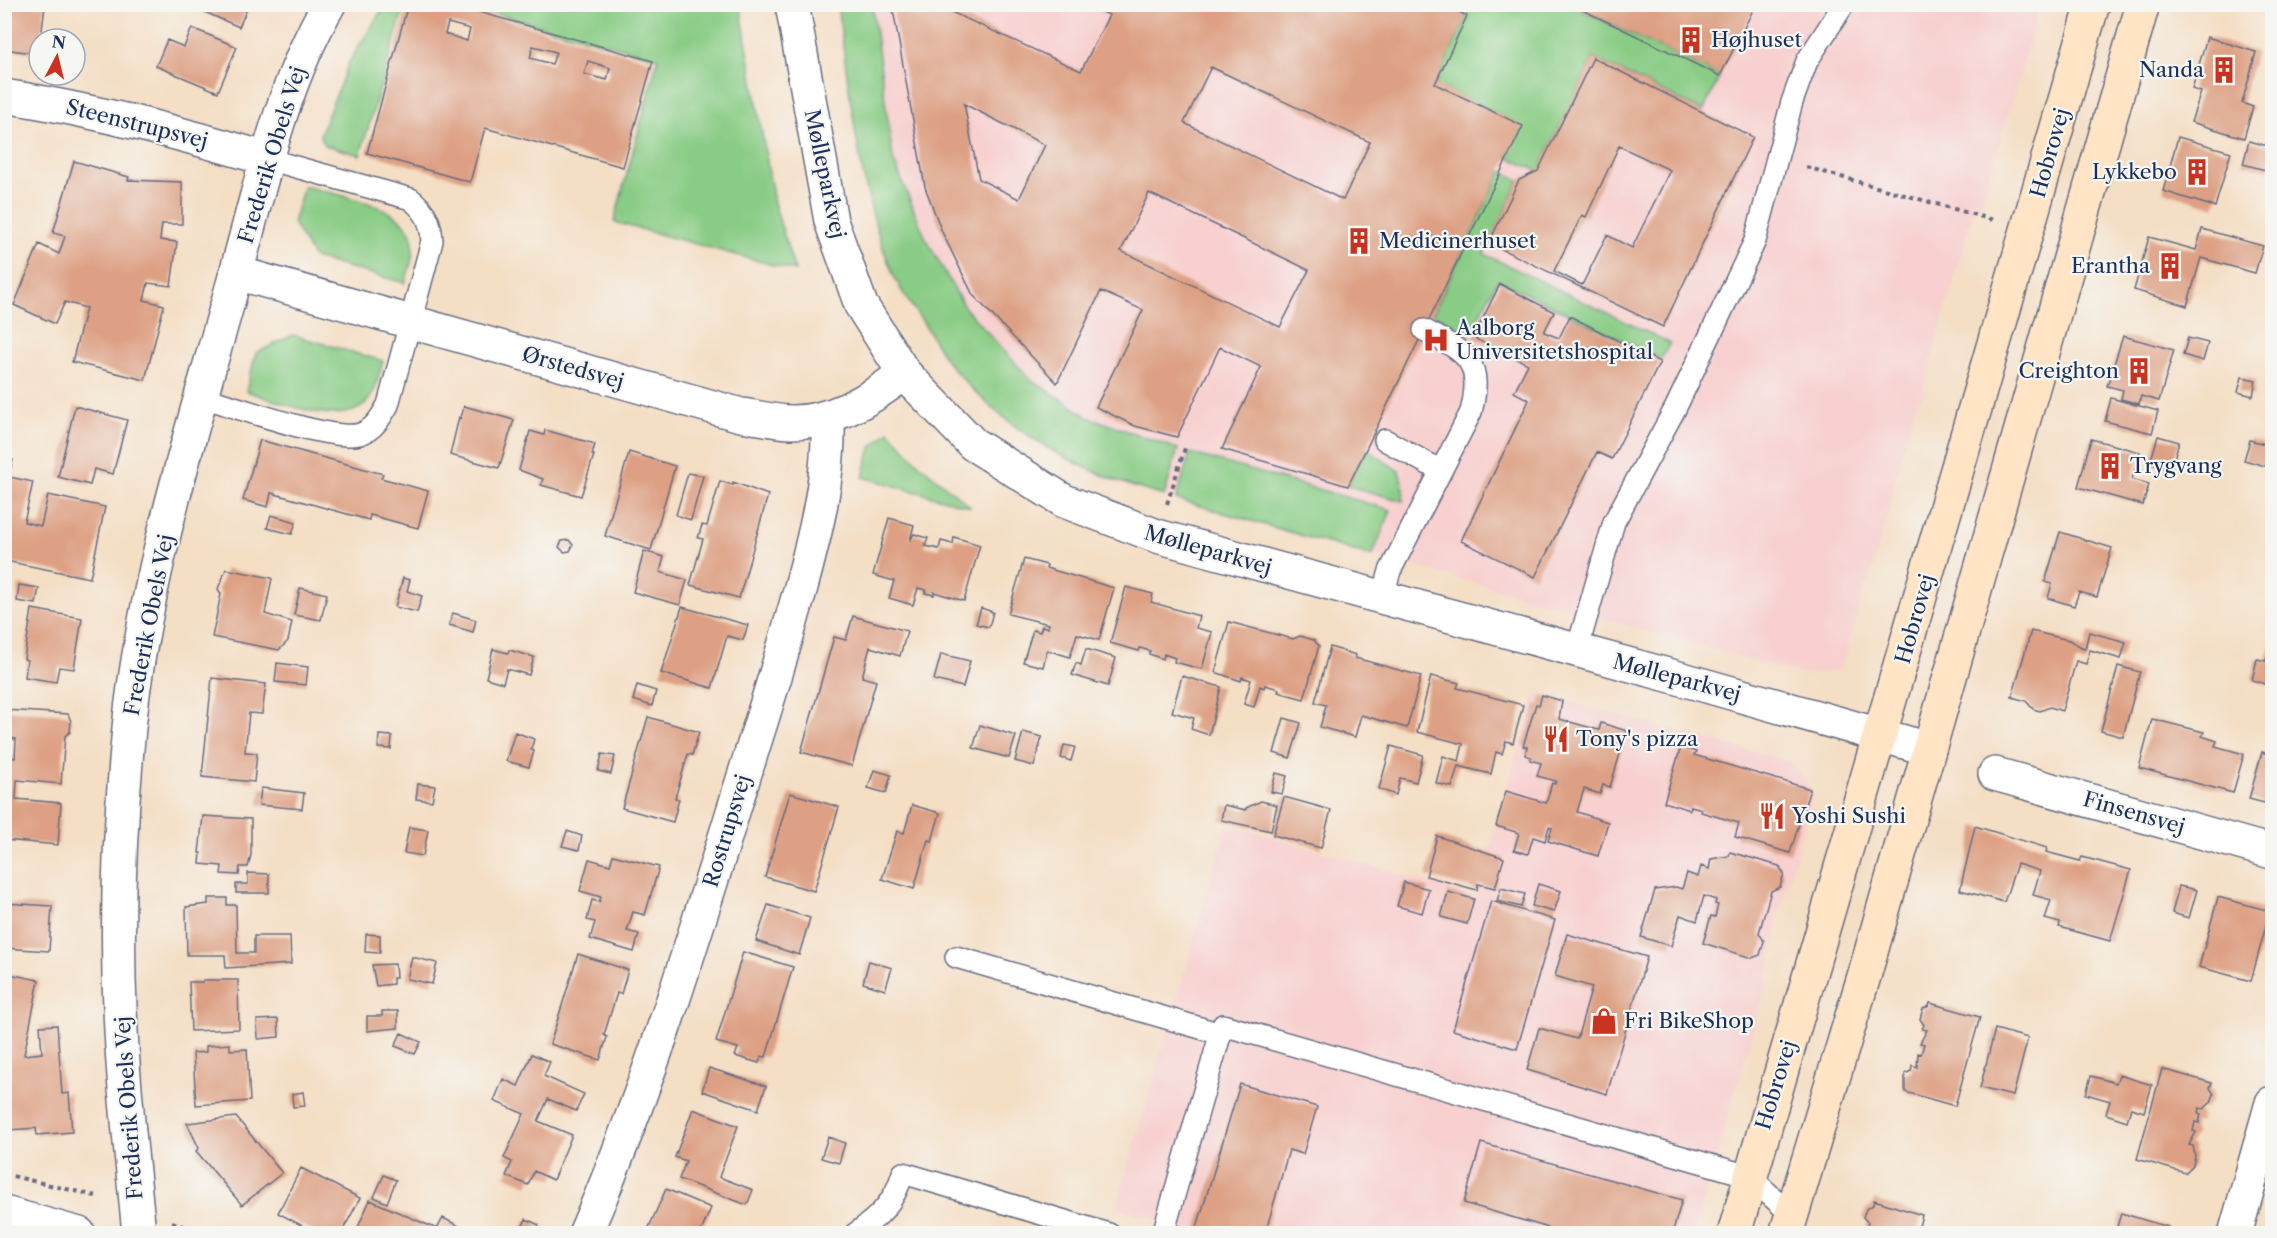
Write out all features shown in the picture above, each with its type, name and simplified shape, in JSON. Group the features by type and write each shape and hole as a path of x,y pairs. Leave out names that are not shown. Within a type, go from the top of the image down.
{"main road":[{"name":"Hobrovej","path":"1734,1233 2093,4"},
{"path":"1789,1224 1929,749 2143,4"}],"street":[{"name":"Frederik Obels Vej","path":"139,1233 123,1061 118,901 129,727 152,584 267,159 291,84 313,32 329,4"},
{"name":"Mølleparkvej","path":"792,4 831,221 861,305 904,373 973,444 1064,501 1157,536 1382,599 1577,650 1929,749"},
{"name":"Steenstrupsvej","path":"4,96 60,105 171,130 267,159"},
{"name":"Ørstedsvej","path":"237,273 741,415 791,422 828,418 880,392 904,373"},
{"name":"Rostrupsvej","path":"585,1233 619,1156 704,907 781,661 823,506 829,443 828,418"},
{"name":"Finsensvej","path":"1995,774 2272,852"},
{"path":"2235,1233 2272,1102"},
{"path":"4,1213 79,1233"}],"lane":[{"path":"1577,650 1614,522 1671,417 1755,241 1792,102 1807,61 1844,4"},
{"path":"202,397 336,436 361,434 378,423 388,405 432,241 431,223 423,210 411,199 267,159"},
{"path":"1382,599 1390,571 1471,411 1477,386 1473,369 1461,350 1424,330"},
{"path":"1385,440 1441,471"},
{"path":"956,957 1221,1034"},
{"path":"1162,1233 1223,1025 1749,1176 1789,1224"},
{"path":"855,1233 880,1215 897,1195 903,1173 1109,1233"}],"path":[{"path":"1777,158 1993,220"},
{"path":"1157,536 1186,445"},
{"path":"4,1174 75,1190"}],"shaded area":[{"name":"Aalborg Universitetshospital","path":"837,5 2040,5 1980,208 1974,207 1920,401 1917,401 1891,491 1894,492 1868,583 1865,583 1841,670 1804,675 1117,483 1055,454 1011,424 949,364 894,278 866,186"},
{"path":"1536,693 1791,762 1814,793 1779,913 1767,981 1694,1233 1181,1234 1182,1227 1116,1208 1227,824 1475,896"}],"green space":[{"path":"1444,4 1570,5 1720,76 1703,111 1593,58 1538,171 1507,157 1522,126 1435,84 1467,16"},
{"path":"385,5 405,5 360,155 325,145 320,135 349,62"},
{"path":"464,5 740,5 774,203 795,271 614,222 658,58"},
{"path":"837,5 872,5 893,159 925,237 965,308 1030,379 1088,417 1178,449 1164,496 1102,475 1046,447 996,411 972,389 942,355 894,276 872,211 857,143"},
{"path":"1501,171 1519,180 1484,254 1670,343 1661,359 1498,280 1469,335 1433,314"},
{"path":"304,186 366,202 396,216 406,226 412,238 412,260 405,283 314,258 293,223"},
{"path":"293,335 383,361 369,400 354,411 340,414 324,413 290,406 246,391 256,353"},
{"path":"889,431 918,463 971,507 863,477 871,448"},
{"path":"1366,449 1399,471 1404,489 1403,501 1348,486"},
{"path":"1190,453 1391,510 1372,556 1176,499"}],"building":[{"path":"4,4 45,6 42,27 27,27 27,52 4,49"},
{"path":"194,4 249,4 239,27 193,7"},
{"path":"408,4 450,4 653,61 623,167 485,128 470,182 367,153","holes":["448,23 470,29 467,41 445,34","533,46 556,52 552,64 530,58","588,61 610,68 607,80 584,74"]},
{"name":"Medicinerhuset","path":"892,4 948,4 949,11 1081,71 1109,15 1086,4 1444,4 1467,16 1435,84 1523,126 1348,486 1222,449 1261,367 1220,347 1177,437 1135,426 1096,407 1143,310 1101,291 1057,383 973,295 942,232 925,187","holes":["1211,67 1370,142 1343,200 1184,123","964,104 1045,145 1019,199 979,179","1149,193 1309,270 1280,327 1121,251"]},
{"name":"Højhuset","path":"1570,4 1756,4 1720,76"},
{"path":"192,28 237,47 218,92 156,66 167,40 184,47"},
{"name":"Nanda","path":"2207,37 2256,52 2242,103 2253,107 2244,138 2191,122 2201,92 2192,89"},
{"path":"1593,58 1753,137 1663,327 1489,243 1519,180 1538,171","holes":["1619,146 1670,170 1632,248 1607,235 1582,285 1554,271 1582,215 1586,217"]},
{"name":"Lykkebo","path":"2178,137 2231,152 2215,207 2163,191"},
{"path":"2249,141 2272,147 2269,171 2243,164"},
{"path":"74,161 129,177 128,180 182,182 182,224 162,224 160,240 177,242 171,286 148,283 144,300 164,305 145,380 72,362 86,308 65,302 55,324 14,305 39,244 59,254 65,236 53,233"},
{"name":"Erantha","path":"2202,229 2263,246 2255,273 2201,258 2187,306 2134,290 2149,237 2196,250"},
{"path":"1500,284 1554,312 1544,332 1559,338 1570,316 1660,362 1612,459 1597,452 1535,577 1461,541 1529,400 1514,392 1528,364 1473,338"},
{"name":"Creighton","path":"2123,336 2174,350 2159,401 2141,396 2139,404 2121,399 2123,390 2107,386"},
{"path":"2188,338 2208,343 2203,361 2183,355"},
{"path":"2242,377 2256,380 2253,396 2238,392"},
{"path":"2111,398 2158,411 2152,433 2105,421"},
{"path":"75,406 127,420 113,474 94,469 90,485 58,477"},
{"path":"464,406 514,420 499,468 450,455"},
{"path":"545,430 595,444 592,455 594,455 581,496 541,485 543,479 519,470 530,431 544,435"},
{"path":"2158,436 2179,442 2171,469 2150,463"},
{"name":"Trygvang","path":"2091,439 2140,452 2132,479 2149,484 2143,505 2078,487"},
{"path":"260,440 383,474 381,478 428,491 418,528 370,515 369,520 271,493 268,507 243,500"},
{"path":"2250,440 2272,446 2272,468 2244,460"},
{"path":"629,452 675,466 651,550 605,536"},
{"path":"4,458 13,460 9,475 4,474"},
{"path":"688,473 703,476 691,520 676,515"},
{"path":"5,476 33,482 24,522 41,526 48,495 105,507 90,578 5,561"},
{"path":"720,481 733,485 733,482 768,495 739,598 690,585 703,539 698,538 702,525 707,526"},
{"path":"271,515 296,522 292,534 267,528"},
{"path":"889,518 914,525 910,541 914,534 928,538 925,546 939,549 941,541 953,544 954,537 980,545 964,601 934,592 934,595 925,593 926,590 918,588 913,605 889,598 894,581 873,575"},
{"path":"2060,532 2112,548 2097,597 2079,592 2074,606 2048,598 2052,584 2045,582"},
{"path":"569,540 573,545 570,551 564,552 559,547 562,541"},
{"path":"644,551 664,557 660,572 687,580 680,605 633,592"},
{"path":"1024,559 1047,565 1046,568 1114,588 1099,640 1077,634 1070,657 1047,650 1043,667 1023,662 1033,630 1040,632 1042,626 1048,628 1049,624 1008,614"},
{"path":"226,569 272,578 265,614 292,622 288,641 279,650 212,637 221,594 218,589"},
{"path":"403,578 410,580 407,591 422,596 417,612 395,607"},
{"path":"19,585 39,588 36,604 17,601"},
{"path":"1126,587 1153,594 1151,602 1199,616 1196,628 1212,632 1202,669 1174,662 1175,658 1164,654 1163,659 1149,654 1150,651 1140,648 1139,651 1110,643"},
{"path":"300,588 327,594 321,620 294,615"},
{"path":"682,607 748,625 743,640 727,636 712,688 661,673"},
{"path":"981,608 993,612 989,627 976,624"},
{"path":"32,609 82,618 74,669 59,667 56,682 25,677 27,660 24,659"},
{"path":"453,613 476,620 473,632 449,625"},
{"path":"853,616 907,631 900,656 870,647 862,677 876,681 852,766 801,752 834,637 846,640"},
{"path":"1229,622 1293,639 1300,636 1314,640 1319,646 1304,699 1278,692 1279,689 1265,685 1264,688 1260,686 1254,707 1244,704 1251,680 1242,677 1241,681 1215,672"},
{"path":"2031,631 2069,640 2085,649 2089,632 2126,642 2121,659 2090,650 2086,664 2076,661 2062,711 2050,707 2040,711 2033,709 2026,701 2012,697"},
{"path":"2272,639 2272,686 2252,680 2257,659 2266,661"},
{"path":"1330,647 1356,655 1355,658 1421,676 1407,728 1361,715 1355,737 1320,727 1326,705 1315,702"},
{"path":"493,649 508,653 509,650 534,657 529,675 507,669 503,683 486,678"},
{"path":"1086,649 1116,658 1108,686 1072,675 1076,663 1081,665"},
{"path":"941,654 970,661 963,687 934,680"},
{"path":"277,663 308,667 306,685 275,682"},
{"path":"2118,666 2140,672 2123,737 2101,731"},
{"path":"1182,676 1221,687 1209,735 1191,729 1194,718 1172,712"},
{"path":"1431,676 1459,683 1457,688 1523,705 1513,743 1506,741 1502,754 1496,752 1491,774 1458,766 1452,787 1436,783 1443,756 1459,761 1463,744 1417,732"},
{"path":"212,678 266,684 262,714 249,713 245,752 257,753 254,782 202,777"},
{"path":"637,685 656,691 652,706 633,700"},
{"path":"1542,695 1562,701 1559,719 1599,730 1601,723 1627,731 1610,787 1603,785 1600,794 1584,789 1577,812 1608,822 1598,856 1548,841 1552,828 1549,827 1545,841 1533,837 1528,854 1514,850 1519,833 1496,826 1506,791 1546,803 1552,783 1555,784 1556,781 1537,776 1541,763 1530,760 1531,757 1525,755 1527,747 1523,746 1536,704 1539,705"},
{"path":"4,710 68,714 71,721 70,732 65,736 61,784 17,780 16,799 61,803 58,845 4,840 4,757 15,758 16,739 4,738"},
{"path":"648,717 699,732 692,755 688,754 675,798 679,799 673,822 622,808"},
{"path":"1284,718 1301,723 1290,758 1274,753"},
{"path":"2152,719 2204,732 2202,736 2217,741 2215,746 2244,754 2233,793 2139,768"},
{"path":"980,725 1016,736 1009,758 973,748"},
{"path":"515,732 534,739 531,750 534,751 529,767 506,761"},
{"path":"1023,732 1042,737 1034,766 1015,761"},
{"path":"379,735 392,736 391,749 378,748"},
{"path":"1064,745 1075,747 1071,761 1061,758"},
{"path":"1391,746 1423,755 1416,782 1400,778 1396,795 1379,789"},
{"path":"1681,747 1696,752 1694,755 1810,789 1790,853 1735,837 1739,823 1701,812 1702,809 1691,806 1690,810 1664,802"},
{"path":"2262,752 2272,755 2272,805 2249,799"},
{"path":"602,754 615,756 611,774 598,771"},
{"path":"874,770 891,775 886,793 868,788"},
{"path":"1276,773 1287,776 1282,794 1271,792"},
{"path":"418,784 435,786 432,801 416,799"},
{"path":"261,788 304,793 302,809 259,805"},
{"path":"790,793 839,807 814,891 765,877"},
{"path":"1284,797 1331,810 1321,848 1273,835"},
{"path":"1261,801 1277,805 1271,831 1221,820 1224,805 1246,810"},
{"path":"912,805 940,813 932,841 928,840 914,889 882,879 897,831 904,833"},
{"path":"203,816 251,819 251,855 248,867 240,867 239,875 221,874 222,866 200,864"},
{"path":"1975,826 2047,848 2046,852 2080,861 2082,857 2131,870 2110,941 2059,927 2060,923 2045,919 2051,900 2033,895 2040,871 2017,864 2004,902 1960,890"},
{"path":"409,827 428,830 423,856 404,853"},
{"path":"567,831 582,836 579,850 562,846"},
{"path":"1437,836 1504,858 1495,888 1478,884 1477,890 1426,876"},
{"path":"1730,852 1779,866 1784,874 1780,887 1771,891 1759,933 1764,941 1760,955 1752,958 1703,943 1711,916 1715,917 1718,905 1715,904 1716,900 1704,896 1697,921 1680,915 1671,946 1641,937 1655,890 1676,887 1682,889 1687,873 1698,877 1701,866 1709,869 1711,859 1729,856"},
{"path":"613,855 659,867 645,915 633,912 627,931 639,934 634,952 590,939 595,922 587,920 592,900 599,902 601,897 580,891 589,859 610,865"},
{"path":"248,873 269,874 269,893 236,893 236,884 248,884"},
{"path":"1404,882 1429,889 1422,913 1397,906"},
{"path":"1538,884 1561,891 1554,912 1532,906"},
{"path":"2179,886 2197,890 2189,918 2172,913"},
{"path":"1501,888 1525,894 1521,907 1497,901"},
{"path":"1448,892 1474,899 1467,924 1441,917"},
{"path":"2218,897 2270,911 2251,981 2199,967"},
{"path":"208,898 227,898 227,905 236,905 237,953 254,953 254,936 290,936 291,964 226,968 225,955 187,955 186,907 208,904"},
{"path":"1491,901 1555,920 1517,1049 1453,1030"},
{"path":"4,903 52,906 49,951 4,948"},
{"path":"768,905 810,918 799,955 756,941"},
{"path":"366,934 380,935 380,953 365,952"},
{"path":"1567,934 1647,957 1607,1094 1527,1070 1539,1028 1577,1039 1592,987 1555,976"},
{"path":"743,952 793,967 766,1057 761,1056 759,1063 735,1056 738,1048 716,1042"},
{"path":"578,954 628,970 621,994 617,993 604,1035 607,1037 600,1060 550,1044"},
{"path":"412,957 437,963 432,984 407,979"},
{"path":"869,961 892,968 885,990 863,983"},
{"path":"395,964 396,978 393,978 393,984 376,986 372,965"},
{"path":"9,974 39,980 24,1055 42,1053 40,1026 57,1025 62,1094 69,1093 72,1132 37,1135 36,1128 9,1130 4,1076 4,993"},
{"path":"203,980 238,980 239,1029 191,1031 189,982 203,982"},
{"path":"1930,1003 1980,1017 1955,1106 1905,1092 1905,1074 1911,1071 1912,1065 1917,1067 1918,1053 1921,1054 1924,1044 1920,1043 1927,1030 1922,1029 1924,1025 1920,1019 1923,1009"},
{"path":"382,1011 398,1011 398,1028 367,1031 367,1016 382,1016"},
{"path":"278,1019 279,1037 258,1039 257,1020"},
{"path":"1995,1029 2028,1038 2013,1096 1980,1088"},
{"path":"401,1033 421,1042 415,1054 395,1046"},
{"path":"230,1044 230,1050 247,1049 250,1101 196,1105 193,1053 206,1052 206,1046"},
{"path":"532,1054 550,1062 544,1076 584,1094 576,1111 548,1099 538,1121 572,1135 553,1180 534,1171 528,1185 506,1176 512,1162 504,1158 524,1114 494,1101 503,1079 518,1086"},
{"path":"709,1068 766,1086 758,1110 702,1091"},
{"path":"2162,1069 2212,1083 2210,1088 2214,1094 2211,1102 2204,1109 2199,1108 2198,1113 2201,1114 2199,1123 2195,1122 2193,1131 2196,1132 2189,1145 2193,1146 2195,1156 2193,1165 2185,1173 2137,1159"},
{"path":"2119,1075 2152,1085 2144,1112 2131,1108 2127,1121 2106,1114 2110,1101 2086,1094 2091,1076 2116,1083"},
{"path":"1240,1084 1317,1107 1303,1154 1289,1150 1265,1234 1195,1234"},
{"path":"303,1092 305,1106 293,1107 292,1094"},
{"path":"693,1109 738,1126 719,1177 753,1190 747,1205 679,1179 686,1161 675,1157"},
{"path":"236,1117 282,1173 242,1205 196,1151 199,1148 187,1123"},
{"path":"828,1137 845,1143 839,1163 821,1158"},
{"path":"1481,1143 1682,1200 1672,1234 1569,1234 1464,1203"},
{"path":"301,1168 360,1198 341,1234 318,1234 278,1213"},
{"path":"384,1175 396,1180 387,1203 374,1197"},
{"path":"666,1189 711,1208 700,1234 646,1234"},
{"path":"370,1200 437,1229 443,1218 459,1226 455,1234 355,1234"},
{"path":"1874,1200 1922,1215 1917,1234 1869,1234 1871,1229 1866,1227 1868,1223 1863,1217 1866,1209 1873,1205"},
{"path":"2121,1213 2168,1227 2166,1234 2115,1234"},
{"path":"526,1219 539,1225 536,1234 520,1232"}],"place":[{"name":"Højhuset","path":"1691,40"},
{"name":"Nanda","path":"2224,70"},
{"name":"Lykkebo","path":"2197,172"},
{"name":"Medicinerhuset","path":"1359,241"},
{"name":"Erantha","path":"2170,266"},
{"name":"Aalborg Universitetshospital","path":"1436,340"},
{"name":"Creighton","path":"2139,371"},
{"name":"Trygvang","path":"2110,466"},
{"name":"Tony's pizza","path":"1556,739"},
{"name":"Yoshi Sushi","path":"1772,816"},
{"name":"Fri BikeShop","path":"1604,1021"}]}
